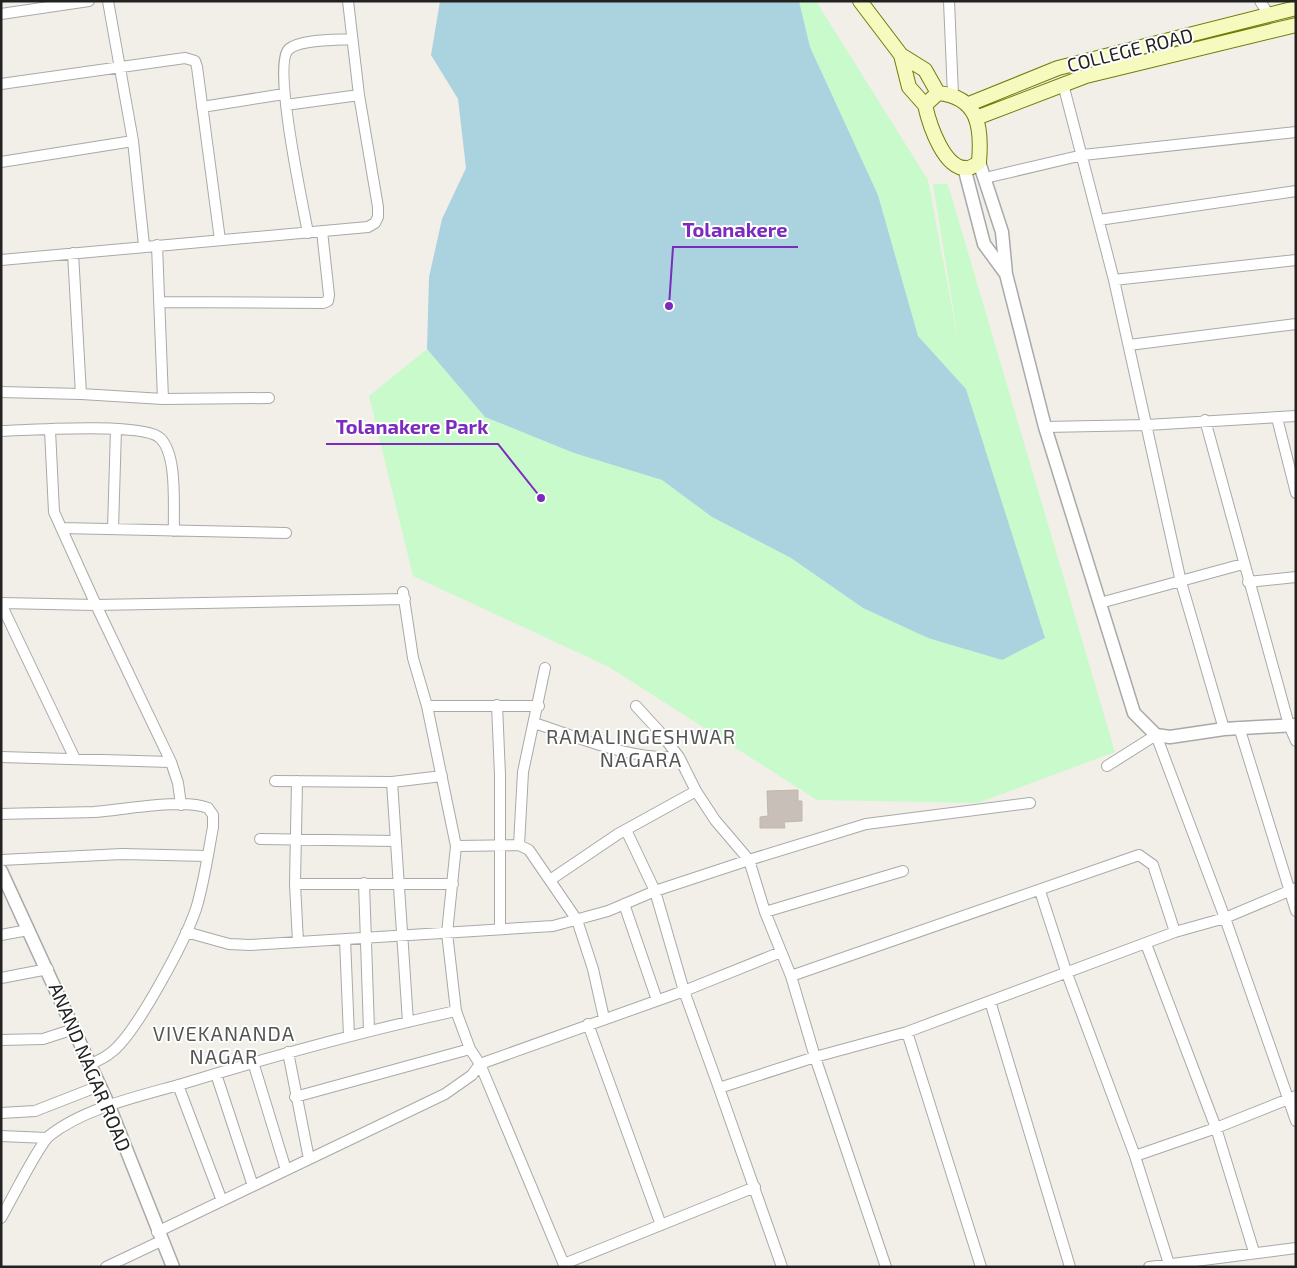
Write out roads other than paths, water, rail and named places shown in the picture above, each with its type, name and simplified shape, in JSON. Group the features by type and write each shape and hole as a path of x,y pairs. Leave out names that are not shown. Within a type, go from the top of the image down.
{"main road":[{"path":"860,1 900,55 909,87 925,105 938,144 958,166 969,168 980,162 981,139 976,118 969,104 953,95 938,93"},
{"name":"COLLEGE ROAD","path":"969,104 1058,68 1296,8"},
{"name":"COLLEGE ROAD","path":"976,118 1063,84 1219,42 1296,25"},
{"path":"900,55 925,70 938,93"},
{"path":"925,105 938,93"}],"street":[{"path":"1,14 89,1"},
{"path":"108,1 133,141 144,245"},
{"path":"1,260 144,245 308,233 368,227 375,223 378,217 359,95 348,1"},
{"path":"948,1 953,95"},
{"path":"1260,1 1269,15"},
{"path":"308,233 284,94 284,54 288,49 298,44 352,39"},
{"path":"1,84 185,58 195,61 220,240"},
{"path":"1063,84 1114,280 1181,582 1224,729"},
{"path":"202,107 284,94"},
{"path":"286,106 359,95"},
{"path":"985,178 1082,155 1296,132"},
{"path":"1,162 133,141"},
{"path":"980,162 1002,232 1006,274 1045,426 1134,713 1156,735 1292,1097 1296,1120"},
{"path":"964,167 984,244 1006,274"},
{"path":"1098,220 1296,191"},
{"path":"159,302 323,303 328,301 330,295 322,231"},
{"path":"157,245 163,399"},
{"path":"74,253 81,394"},
{"path":"1114,280 1296,260"},
{"path":"1129,345 1296,324"},
{"path":"1,392 163,399 270,398"},
{"path":"1045,426 1147,425 1296,416"},
{"path":"1277,418 1296,493"},
{"path":"1205,420 1248,582 1296,741"},
{"path":"113,529 116,429"},
{"path":"1,431 116,429 149,432 160,438 172,465 174,531"},
{"path":"50,430 54,512 96,606 171,762 178,783 181,805"},
{"path":"61,528 286,533"},
{"path":"1100,603 1243,564"},
{"path":"1248,582 1296,577"},
{"path":"75,759 1,604 96,606 404,596 413,658 428,706 456,846 447,934 456,1011 470,1049 480,1064 565,1265 755,1187"},
{"path":"519,845 523,772 539,706 545,668"},
{"path":"496,705 501,845 500,929"},
{"path":"428,706 539,706"},
{"path":"636,706 679,757 696,791 716,820 749,860 766,912 791,976 815,1057 886,1267"},
{"path":"534,723 618,750 653,757 679,757"},
{"path":"1107,766 1156,735 1170,737 1238,727 1292,725"},
{"path":"1238,727 1292,890 1296,911"},
{"path":"1,757 171,762"},
{"path":"275,781 392,782 442,776"},
{"path":"297,781 295,884 298,942"},
{"path":"392,782 408,1022"},
{"path":"550,880 626,830 696,791"},
{"path":"186,932 229,944 250,945 553,926 577,920 655,891 749,860 866,824 1030,803"},
{"path":"1,814 92,812 202,805 208,808 213,815 213,827 196,910 186,932 164,975 132,1028 114,1050 101,1060 90,1064"},
{"path":"626,830 655,891 684,991 782,1267"},
{"path":"260,839 395,841"},
{"path":"456,846 519,845 528,850 577,920 594,969 604,1018"},
{"path":"1,860 122,854 207,856"},
{"path":"791,976 1139,855 1153,865 1175,932"},
{"path":"766,912 903,870"},
{"name":"ANAND NAGAR ROAD","path":"1,871 48,969 109,1106 159,1236 173,1267"},
{"path":"295,884 398,882 453,884"},
{"path":"364,883 369,1030"},
{"path":"719,1088 815,1057 907,1032 1066,971 1146,944 1175,932 1225,918 1292,890"},
{"path":"1040,891 1066,971 1135,1156 1169,1264"},
{"path":"624,904 657,1000"},
{"path":"1,935 28,930"},
{"path":"345,939 349,1036"},
{"path":"1146,944 1216,1128 1254,1252"},
{"path":"106,1267 222,1201 445,1094 472,1075 480,1064 604,1018 684,991 781,952"},
{"path":"1,978 48,969"},
{"path":"990,1001 1070,1267"},
{"path":"1,1218 47,1138 61,1128 109,1106 288,1052 369,1030 456,1011"},
{"path":"588,1024 661,1225"},
{"path":"1,1040 43,1039 74,1029"},
{"path":"907,1032 981,1267"},
{"path":"295,1097 470,1049"},
{"path":"288,1052 295,1097 309,1159"},
{"path":"254,1062 286,1170"},
{"path":"216,1074 254,1186"},
{"path":"178,1085 222,1201"},
{"path":"1,1112 35,1110 99,1086"},
{"path":"1135,1156 1216,1128 1292,1097"},
{"path":"1,1136 47,1138"},
{"path":"1149,1267 1296,1248"}],"water":[{"path":"440,1 799,1 810,47 878,195 918,336 966,389 1045,638 1002,660 928,638 863,608 791,558 712,517 662,480 574,453 485,417 427,349 429,277 442,219 466,168 458,99 431,55"}],"place":[{"name":"Tolanakere","path":"669,306"},
{"name":"Tolanakere Park","path":"541,498"}],"district":[{"name":"RAMALINGESHWAR NAGARA","path":"641,748"},
{"name":"VIVEKANANDA NAGAR","path":"224,1046"}]}
